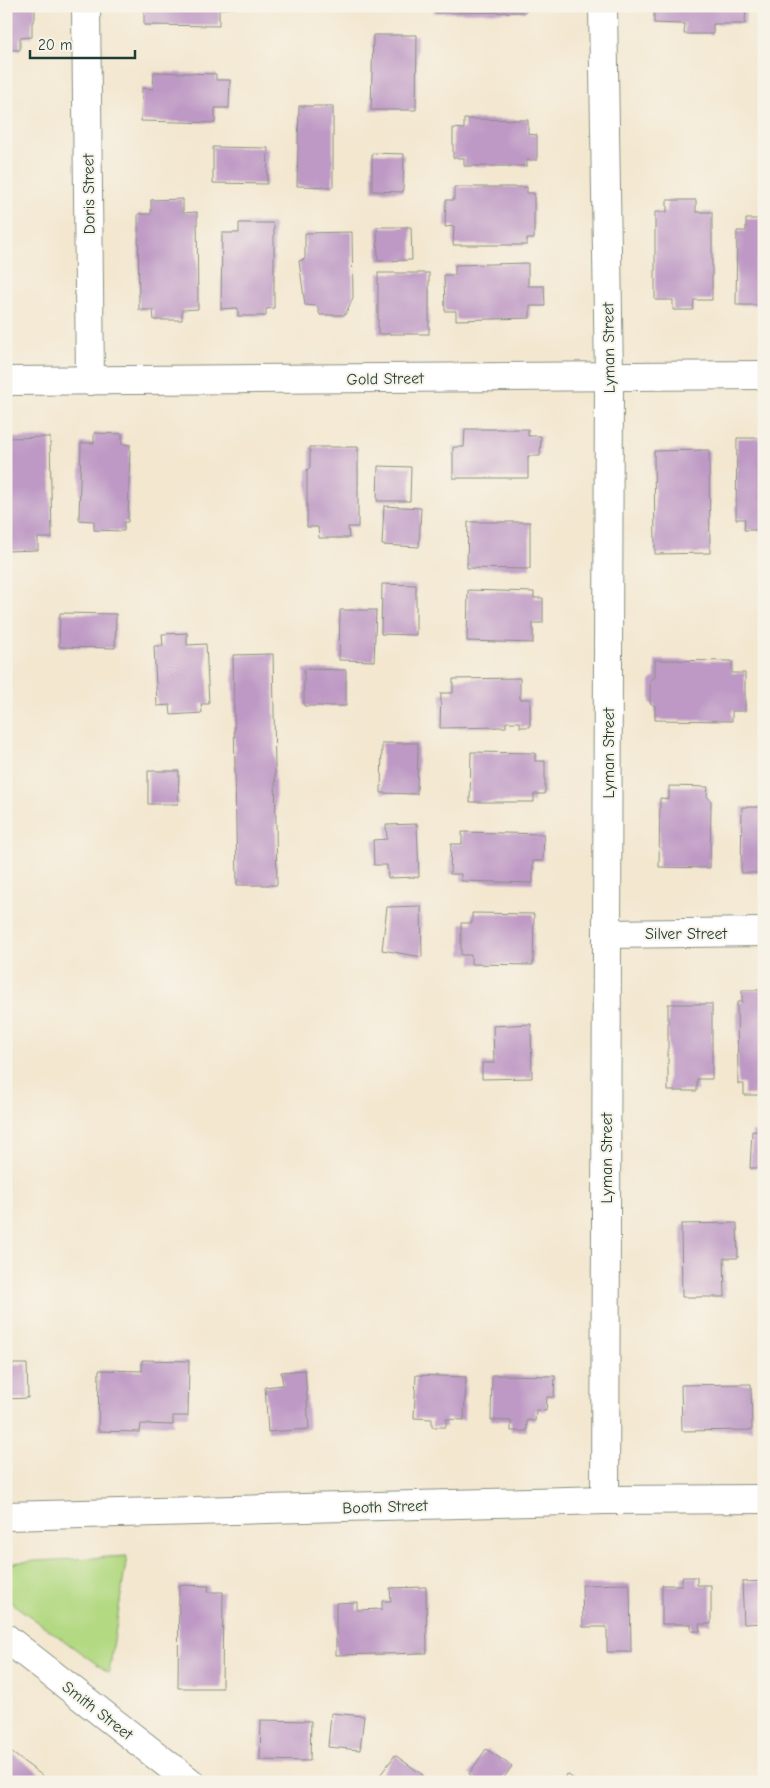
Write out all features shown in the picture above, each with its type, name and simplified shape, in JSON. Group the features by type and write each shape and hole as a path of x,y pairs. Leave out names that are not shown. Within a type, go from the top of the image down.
{"street":[{"name":"Doris Street","path":"86,6 90,381"},
{"name":"Lyman Street","path":"603,6 609,376 605,1500"},
{"name":"Gold Street","path":"6,381 764,374"},
{"name":"Silver Street","path":"608,934 764,932"},
{"name":"Booth Street","path":"6,1516 605,1500 764,1499"},
{"name":"Smith Street","path":"6,1638 190,1782"}],"green space":[{"path":"127,1556 109,1673 13,1604 6,1596 6,1565 19,1562"}],"building":[{"path":"6,6 35,6 32,37 20,38 20,50 6,50"},
{"path":"144,6 234,6 234,8 219,9 219,26 144,25"},
{"path":"434,6 526,6 526,12 434,13"},
{"path":"654,6 746,6 745,24 713,24 713,34 684,34 685,24 654,23"},
{"path":"373,35 417,35 416,110 371,110"},
{"path":"154,72 216,74 216,80 230,80 229,108 215,108 215,123 141,121 142,88 153,89"},
{"path":"299,106 333,106 333,187 297,186"},
{"path":"464,119 528,120 528,134 537,135 537,160 527,160 527,166 464,166 464,158 453,158 453,128 464,129"},
{"path":"213,147 268,148 267,184 213,183"},
{"path":"372,153 404,154 403,192 372,191"},
{"path":"454,187 527,187 527,193 534,193 534,239 527,239 527,245 453,245 454,226 445,227 446,200 454,200"},
{"path":"183,199 183,213 197,212 198,309 182,310 182,320 154,320 153,310 139,310 138,214 151,214 151,200"},
{"path":"667,200 696,200 696,212 712,212 712,300 694,300 693,310 673,310 673,300 655,300 655,212 667,212"},
{"path":"746,219 764,219 764,305 736,305 737,231 746,231"},
{"path":"239,223 272,223 274,225 274,308 266,309 266,316 238,316 238,308 221,309 222,233 239,233"},
{"path":"377,227 411,227 412,260 378,261"},
{"path":"352,232 353,298 345,315 320,315 317,306 305,305 299,261 305,259 305,233"},
{"path":"528,263 528,286 544,286 545,306 530,306 530,318 456,320 456,311 445,311 444,275 455,275 455,265"},
{"path":"378,273 429,273 429,334 378,334"},
{"path":"465,429 528,429 528,436 541,436 540,456 528,456 528,478 453,478 453,447 464,447"},
{"path":"94,433 122,434 122,444 130,445 128,522 124,522 124,531 94,530 94,521 79,520 81,443 94,443"},
{"path":"50,437 52,538 38,538 38,550 6,551 6,438"},
{"path":"737,438 764,438 764,530 744,530 745,519 736,519"},
{"path":"310,447 358,447 358,527 348,527 349,538 319,538 318,527 307,527 307,470 310,467"},
{"path":"709,450 710,553 655,554 654,451"},
{"path":"378,466 411,467 410,501 377,501"},
{"path":"384,506 421,508 419,547 382,545"},
{"path":"468,522 530,522 530,569 467,568"},
{"path":"382,584 416,585 416,635 381,634"},
{"path":"468,590 534,592 534,598 543,598 543,623 533,623 533,643 467,641"},
{"path":"340,610 376,610 374,661 339,660"},
{"path":"60,613 116,614 115,648 59,647"},
{"path":"187,633 187,645 206,644 209,704 201,704 202,713 171,715 170,705 157,706 154,646 163,646 162,634"},
{"path":"273,654 277,885 237,885 233,655"},
{"path":"655,660 732,661 732,673 745,673 745,711 732,711 732,721 655,720 655,706 650,703 650,680 655,677"},
{"path":"304,669 346,670 346,706 304,706"},
{"path":"520,678 520,699 530,699 530,727 520,727 520,722 506,722 506,727 440,728 441,693 453,693 453,679"},
{"path":"382,743 418,743 417,794 381,793"},
{"path":"471,752 535,753 535,761 545,761 545,794 534,794 534,802 470,802"},
{"path":"148,771 179,771 178,804 148,804"},
{"path":"669,786 708,787 707,796 711,801 710,868 659,867 660,798 669,799"},
{"path":"760,798 764,798 764,873 741,873 742,807 760,807"},
{"path":"417,824 419,877 388,878 387,865 374,865 373,840 387,839 386,825"},
{"path":"462,832 544,834 543,861 533,861 533,883 461,881 461,874 450,874 451,844 462,844"},
{"path":"421,906 422,957 382,950 387,907"},
{"path":"472,913 534,914 533,965 471,964 471,955 461,955 461,923 472,923"},
{"path":"742,990 763,990 764,1095 744,1095 744,1084 738,1084 737,1002 742,1002"},
{"path":"668,1004 712,1004 712,1079 697,1079 697,1091 668,1091"},
{"path":"531,1024 532,1078 482,1079 482,1063 494,1063 493,1026"},
{"path":"752,1131 764,1132 764,1168 750,1168"},
{"path":"737,1223 738,1258 724,1258 725,1297 682,1297 681,1224"},
{"path":"142,1360 189,1361 188,1416 173,1416 173,1425 141,1424 140,1432 98,1431 99,1370 142,1371"},
{"path":"6,1364 27,1364 28,1398 6,1399"},
{"path":"305,1370 309,1429 268,1432 265,1387 283,1385 281,1372"},
{"path":"416,1375 466,1377 464,1420 446,1419 446,1427 432,1427 432,1419 414,1418"},
{"path":"492,1375 555,1376 554,1397 547,1397 546,1411 536,1410 535,1421 527,1420 527,1431 511,1431 511,1421 491,1420"},
{"path":"751,1384 752,1430 682,1431 681,1385"},
{"path":"682,1577 697,1577 697,1585 711,1585 711,1624 699,1624 700,1631 691,1631 691,1624 662,1624 662,1585 682,1585"},
{"path":"764,1581 764,1623 744,1624 742,1582"},
{"path":"630,1584 631,1652 607,1652 607,1627 583,1627 582,1585"},
{"path":"179,1585 209,1586 208,1592 223,1592 222,1688 178,1688"},
{"path":"426,1587 427,1653 336,1655 336,1603 357,1602 357,1610 382,1609 382,1601 391,1601 390,1588"},
{"path":"331,1713 364,1716 360,1750 328,1747"},
{"path":"261,1720 311,1721 310,1761 260,1760"},
{"path":"486,1749 512,1766 501,1782 479,1782 469,1774"},
{"path":"8,1750 47,1779 45,1782 6,1782 6,1753"},
{"path":"395,1755 423,1775 418,1782 375,1782"},
{"path":"567,1774 578,1782 561,1782"}]}
